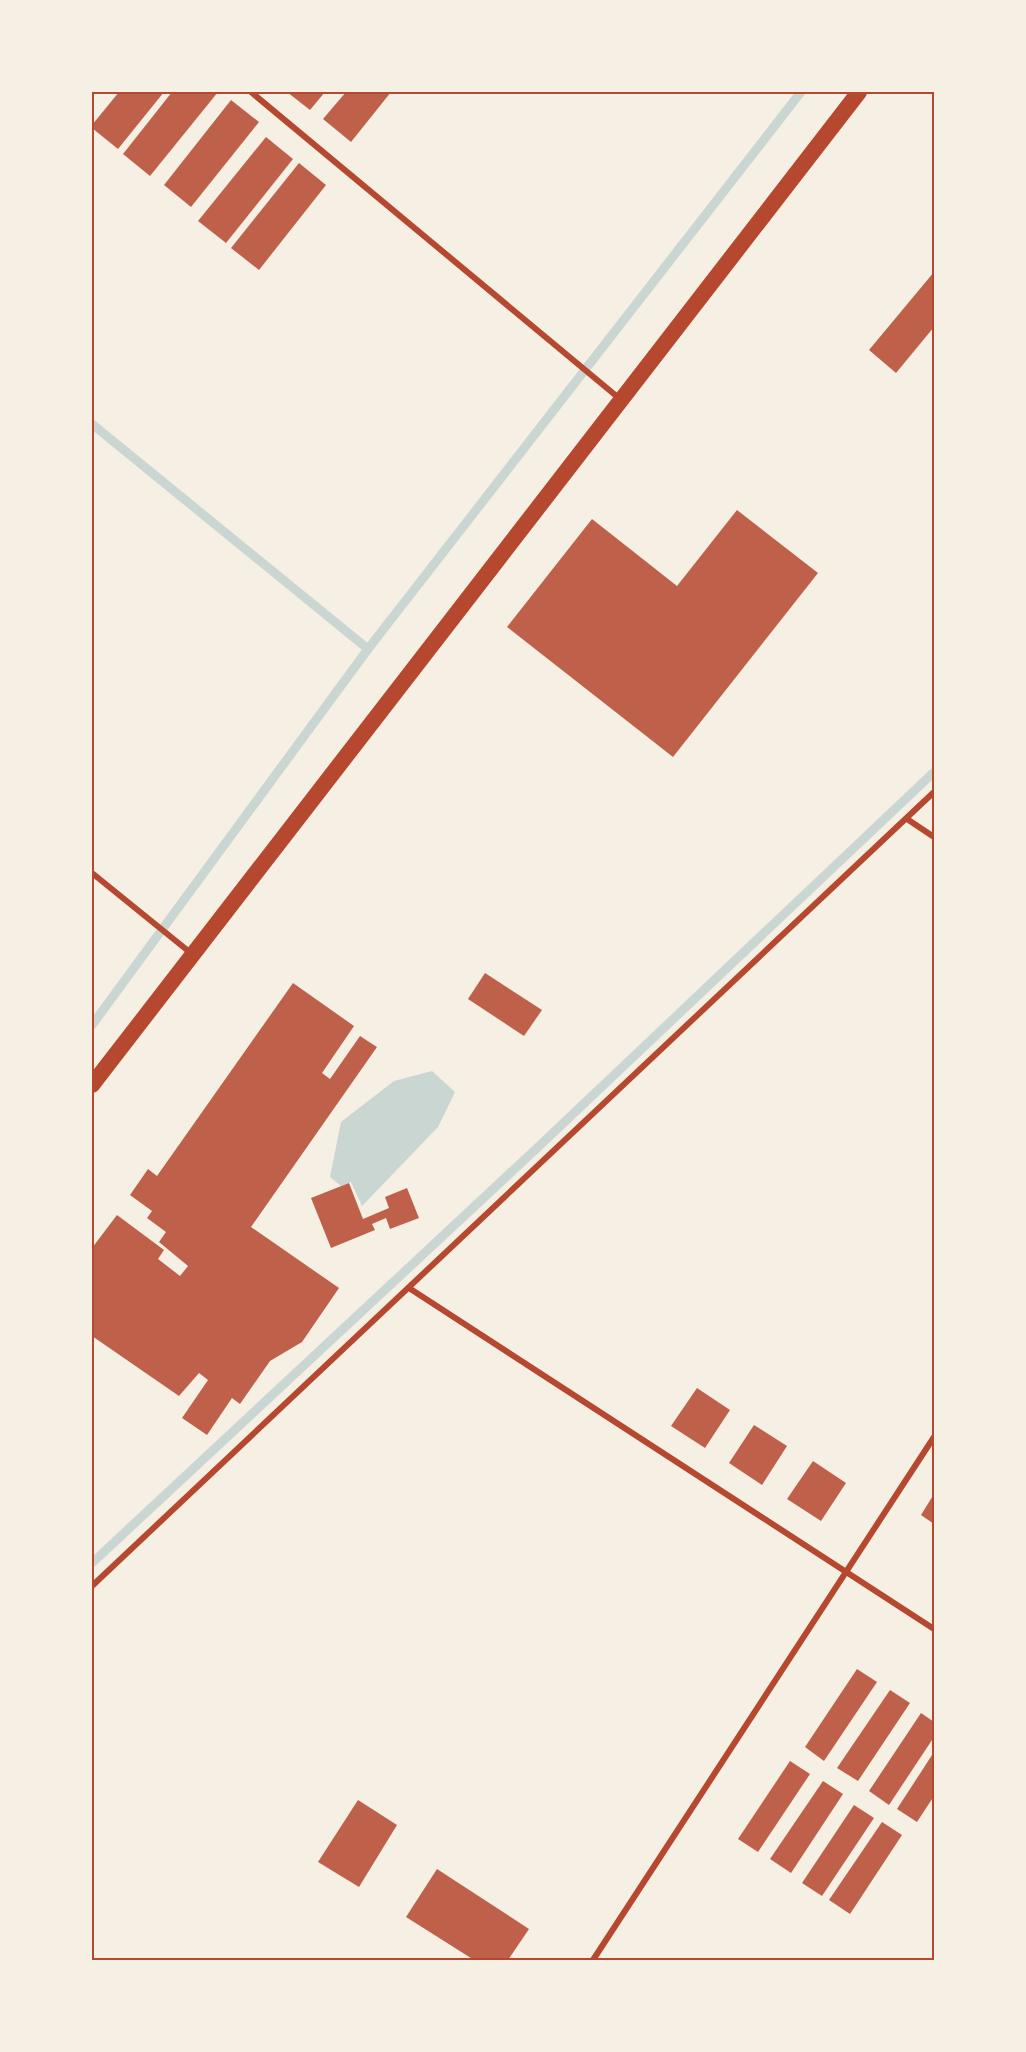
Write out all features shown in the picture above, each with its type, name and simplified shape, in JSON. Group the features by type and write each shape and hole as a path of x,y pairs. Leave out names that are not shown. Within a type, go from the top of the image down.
{"highway":[{"path":"92,1085 859,92"}],"street":[{"path":"251,92 621,400"},
{"path":"92,1586 934,792"},
{"path":"907,819 934,837"},
{"path":"92,873 192,955"},
{"path":"409,1288 934,1629"},
{"path":"593,1960 934,1437"}],"shaded area":[{"path":"432,1071 455,1092 438,1127 362,1206 351,1182 341,1186 330,1177 341,1122 394,1081"}],"building":[{"path":"119,92 164,92 118,149 92,128 92,125"},
{"path":"172,92 218,92 150,176 123,154"},
{"path":"287,92 325,92 310,110"},
{"path":"346,92 391,92 351,142 323,119"},
{"path":"231,100 259,122 191,207 164,185"},
{"path":"266,137 293,159 226,243 198,221"},
{"path":"299,163 326,185 259,270 231,248"},
{"path":"934,272 934,327 896,373 869,350"},
{"path":"737,510 818,573 673,757 507,627 592,519 677,586"},
{"path":"485,973 542,1010 524,1036 468,999"},
{"path":"293,983 354,1026 322,1073 330,1079 360,1036 377,1047 251,1227 339,1288 302,1342 270,1361 240,1404 232,1398 207,1435 182,1418 208,1380 199,1373 179,1396 92,1336 92,1248 117,1215 164,1250 158,1259 180,1276 188,1266 159,1242 166,1232 147,1218 152,1211 130,1195 148,1169 157,1176"},
{"path":"349,1183 363,1219 389,1208 385,1197 407,1188 419,1218 390,1229 386,1218 372,1224 375,1230 331,1248 311,1198"},
{"path":"697,1388 730,1410 705,1448 671,1426"},
{"path":"754,1425 787,1446 762,1485 729,1463"},
{"path":"813,1461 846,1483 821,1521 787,1499"},
{"path":"934,1494 934,1524 921,1515"},
{"path":"857,1669 877,1682 824,1761 805,1747"},
{"path":"890,1690 910,1703 858,1781 837,1768"},
{"path":"921,1713 934,1722 934,1737 889,1805 869,1791"},
{"path":"934,1752 934,1796 917,1822 897,1809"},
{"path":"790,1761 810,1774 758,1852 738,1839"},
{"path":"823,1781 843,1794 791,1873 770,1859"},
{"path":"358,1800 397,1825 359,1887 318,1862"},
{"path":"854,1805 874,1818 822,1896 802,1883"},
{"path":"882,1822 902,1835 850,1914 829,1900"},
{"path":"437,1869 529,1929 508,1960 474,1960 406,1917"}],"waterway":[{"path":"92,1025 368,649 801,92"},
{"path":"92,424 368,649"},
{"path":"92,1563 536,1149 934,772"}]}
